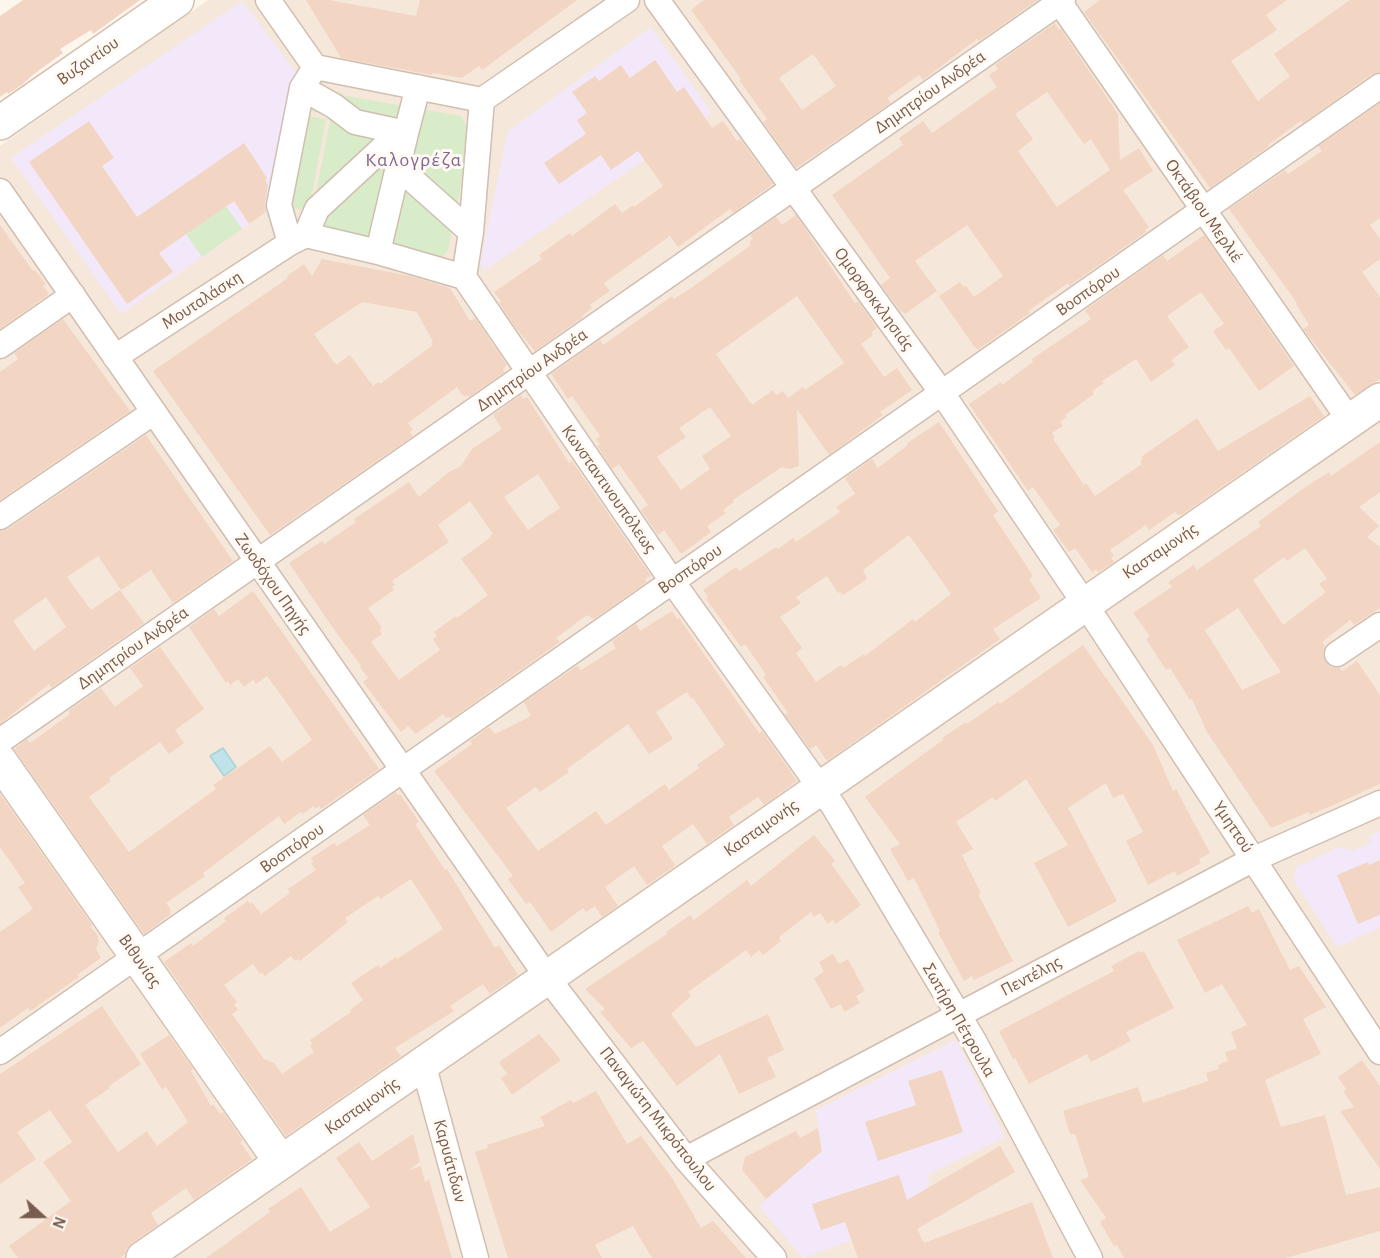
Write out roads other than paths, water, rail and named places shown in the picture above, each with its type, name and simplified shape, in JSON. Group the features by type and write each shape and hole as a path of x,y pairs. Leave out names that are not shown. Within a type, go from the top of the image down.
{"street":[{"name":"Βυζαντίου","path":"0,123 177,0"},
{"path":"268,0 315,67 482,100 627,0"},
{"name":"Ομορφοκκλησιάς","path":"657,0 942,393 1084,604"},
{"name":"Δημητρίου Ανδρέα","path":"0,741 1061,1"},
{"name":"Οκτάβιου Μερλιέ","path":"1061,1 1350,421"},
{"path":"298,239 279,205 302,88 315,67"},
{"path":"378,252 398,167 403,132 418,87"},
{"name":"Βοσπόρου","path":"0,1052 1380,87"},
{"path":"302,88 334,106 355,122 403,132"},
{"path":"298,239 378,252 464,277 471,232 482,100"},
{"path":"298,239 317,209 403,132"},
{"path":"398,167 471,232"},
{"name":"Ζωοδόχου Πηγής","path":"0,191 547,977"},
{"name":"Μουταλάσκη","path":"115,357 298,239"},
{"name":"Κωνσταντινουπόλεως","path":"464,277 672,582 821,787"},
{"path":"0,346 73,295"},
{"name":"Κασταμονής","path":"143,1258 1380,400"},
{"path":"0,517 154,412"},
{"name":"Υμηττού","path":"1084,604 1380,1052"},
{"path":"1337,654 1380,625"},
{"name":"Βιθυνίας","path":"0,760 281,1162"},
{"name":"Σωτήρη Πέτρουλα","path":"821,787 974,1041 1090,1258"},
{"name":"Πεντέλης","path":"686,1159 1254,859 1380,803"},
{"name":"Παναγιώτη Μικρόπουλου","path":"547,977 686,1159 774,1258"},
{"name":"Καρυάτιδων","path":"423,1063 476,1258"}],"water":[{"path":"223,748 236,767 224,776 210,756"}],"district":[{"name":"Καλογρέζα","path":"414,160"}]}
